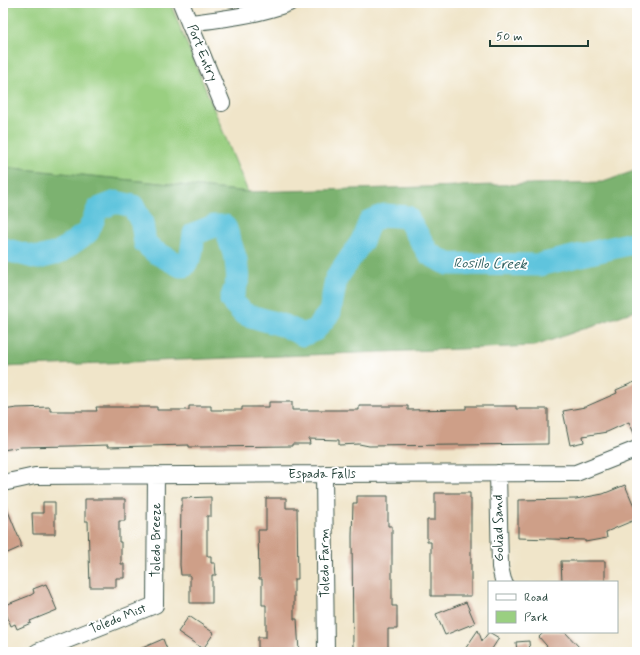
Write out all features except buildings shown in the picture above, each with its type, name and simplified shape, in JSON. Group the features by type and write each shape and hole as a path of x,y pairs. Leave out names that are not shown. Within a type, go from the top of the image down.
{"street":[{"name":"Port Entry","path":"181,3 222,103"},
{"path":"190,23 246,15 273,9 289,3"},
{"name":"Espada Falls","path":"3,483 35,476 576,473 637,449"},
{"name":"Goliad Sand","path":"498,473 500,567 504,581"},
{"name":"Toledo Farm","path":"324,474 326,652"},
{"name":"Toledo Breeze","path":"155,605 156,475"},
{"name":"Toledo Mist","path":"37,652 155,605"}],"green space":[{"path":"3,3 170,3 248,192 3,167"},
{"path":"3,167 248,192 603,182 637,170 637,310 535,346 3,367"}],"waterway":[{"name":"Rosillo Creek","path":"3,249 38,258 58,253 88,232 98,209 116,202 133,206 142,223 145,243 155,252 181,266 184,266 191,255 194,234 214,226 225,226 236,260 238,279 231,300 244,314 285,326 303,335 315,330 330,312 336,279 362,241 370,221 385,215 407,217 429,254 448,264 539,265 637,242"}]}
